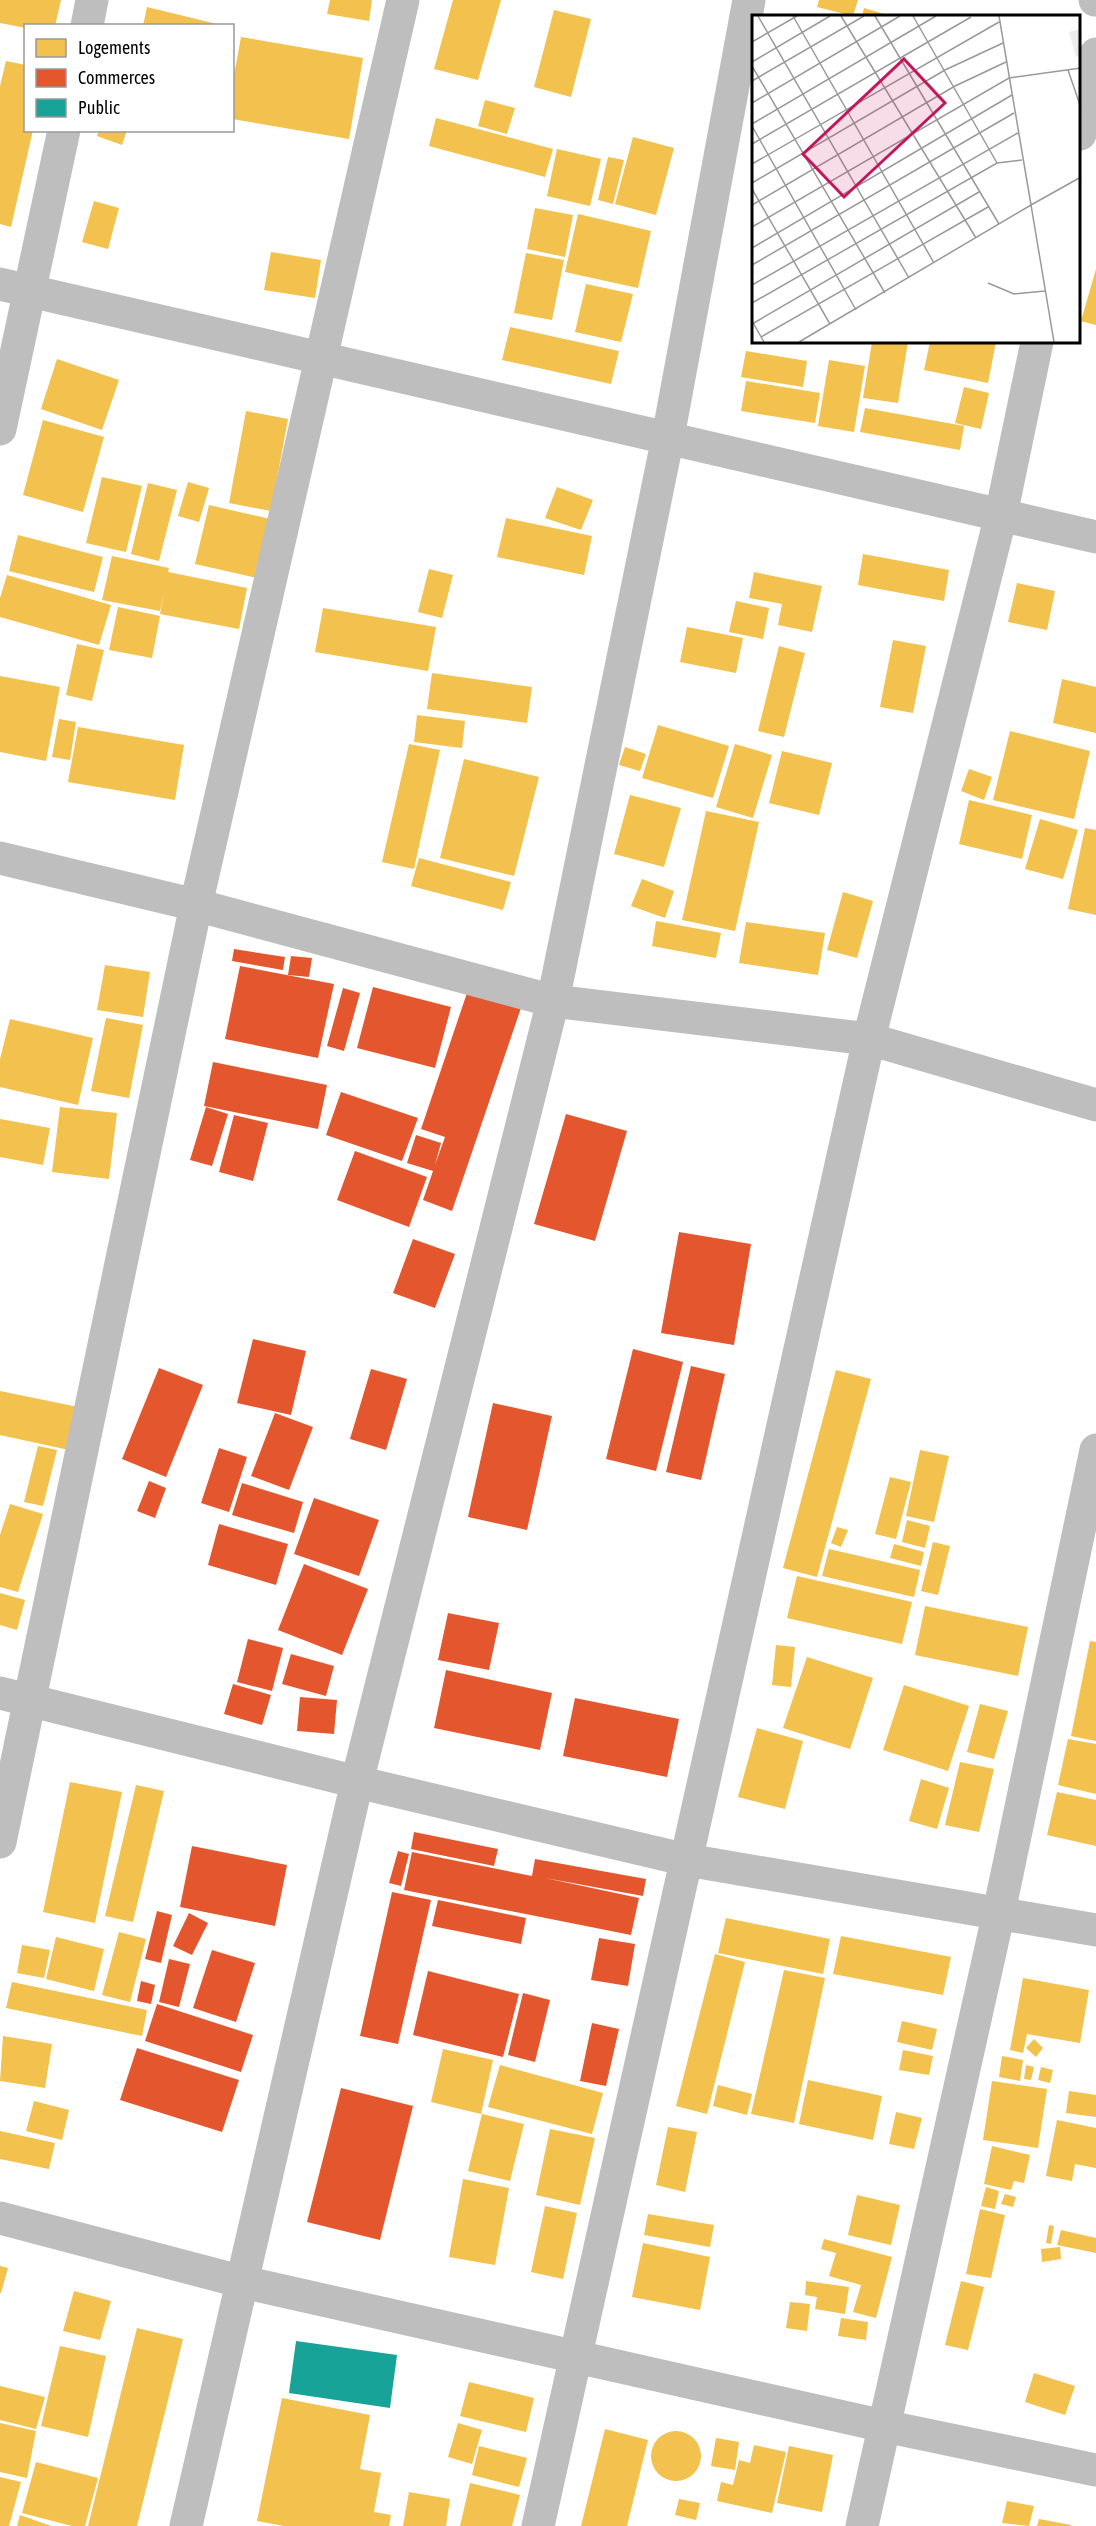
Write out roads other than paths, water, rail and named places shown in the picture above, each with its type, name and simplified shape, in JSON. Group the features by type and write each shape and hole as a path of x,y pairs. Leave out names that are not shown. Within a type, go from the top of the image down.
{"street":[{"path":"87,24 92,0"},
{"path":"0,1842 14,1695 403,0"},
{"path":"186,2526 357,1782 554,1001 668,437 749,0"},
{"path":"1081,129 1096,54"},
{"path":"0,429 15,287 63,132"},
{"path":"15,287 1096,537"},
{"path":"538,2526 869,1039 1001,515 1037,344"},
{"path":"0,858 196,905 554,1001 869,1039 1096,1105"},
{"path":"862,2526 999,1912 1096,1450"},
{"path":"14,1695 357,1782 687,1860 1096,1930"},
{"path":"0,2218 243,2282 884,2426 1096,2470"}]}
